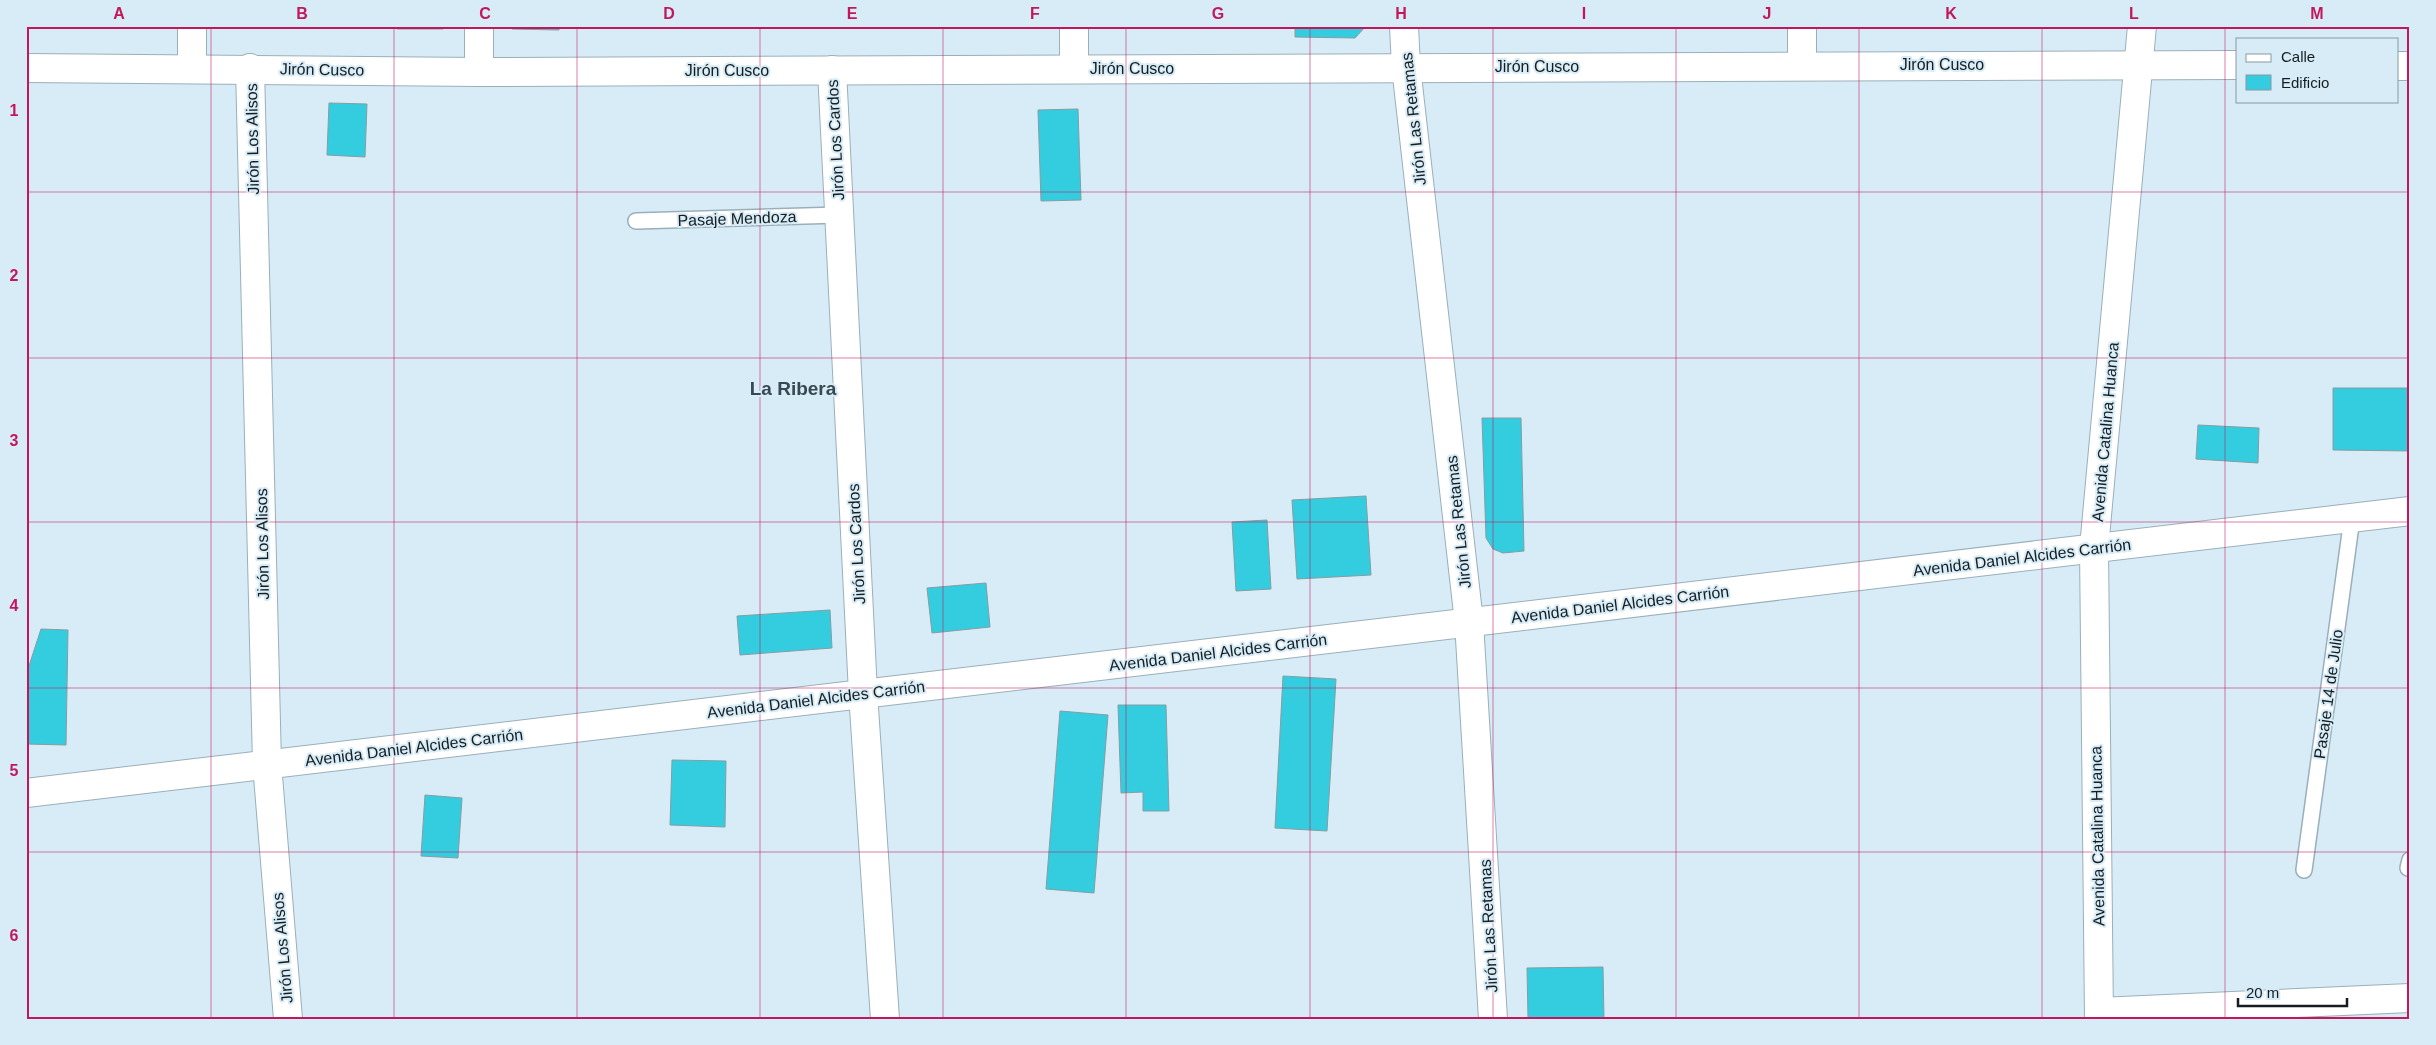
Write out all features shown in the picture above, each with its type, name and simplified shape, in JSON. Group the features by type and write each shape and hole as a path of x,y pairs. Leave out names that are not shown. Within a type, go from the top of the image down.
{"street":[{"path":"192,26 192,68"},
{"path":"479,26 479,72"},
{"path":"1074,26 1074,68"},
{"name":"Jirón Las Retamas","path":"1404,26 1406,67 1469,622 1493,1019"},
{"path":"1802,26 1802,65"},
{"name":"Avenida Catalina Huanca","path":"2099,1015 2094,548 2142,26"},
{"name":"Jirón Cusco","path":"26,68 250,68 479,72 1802,65 2236,65"},
{"name":"Jirón Los Alisos","path":"250,68 267,764 288,1019"},
{"name":"Jirón Los Cardos","path":"832,70 863,693 886,1019"},
{"name":"Avenida Daniel Alcides Carrión","path":"26,793 2410,511"},
{"path":"2099,1015 2410,998"}],"lane":[{"name":"Pasaje Mendoza","path":"636,221 839,215"},
{"name":"Pasaje 14 de Julio","path":"2304,870 2352,518"}],"building":[{"path":"397,26 446,26 443,29 397,29"},
{"path":"512,26 559,26 559,30 512,29"},
{"path":"1295,26 1366,26 1355,38 1295,37"},
{"path":"329,103 367,104 365,157 327,155"},
{"path":"1078,109 1081,200 1041,201 1038,110"},
{"path":"2333,388 2410,388 2410,451 2333,450"},
{"path":"1482,418 1521,418 1524,551 1503,553 1493,549 1486,538"},
{"path":"2198,425 2259,428 2258,463 2196,459"},
{"path":"1366,496 1371,575 1297,579 1292,500"},
{"path":"1267,520 1271,589 1236,591 1232,522"},
{"path":"986,583 990,627 932,633 927,588"},
{"path":"830,610 832,648 740,655 737,616"},
{"path":"41,629 68,630 66,745 26,744 26,675"},
{"path":"1283,676 1336,679 1327,831 1275,828"},
{"path":"1118,705 1166,705 1169,811 1143,811 1143,792 1121,793"},
{"path":"1060,711 1108,715 1094,893 1046,889"},
{"path":"672,760 726,761 725,827 670,825"},
{"path":"425,795 462,798 458,858 421,856"},
{"path":"1603,967 1604,1019 1528,1019 1527,968"}],"district":[{"name":"La Ribera","path":"793,388"}]}
